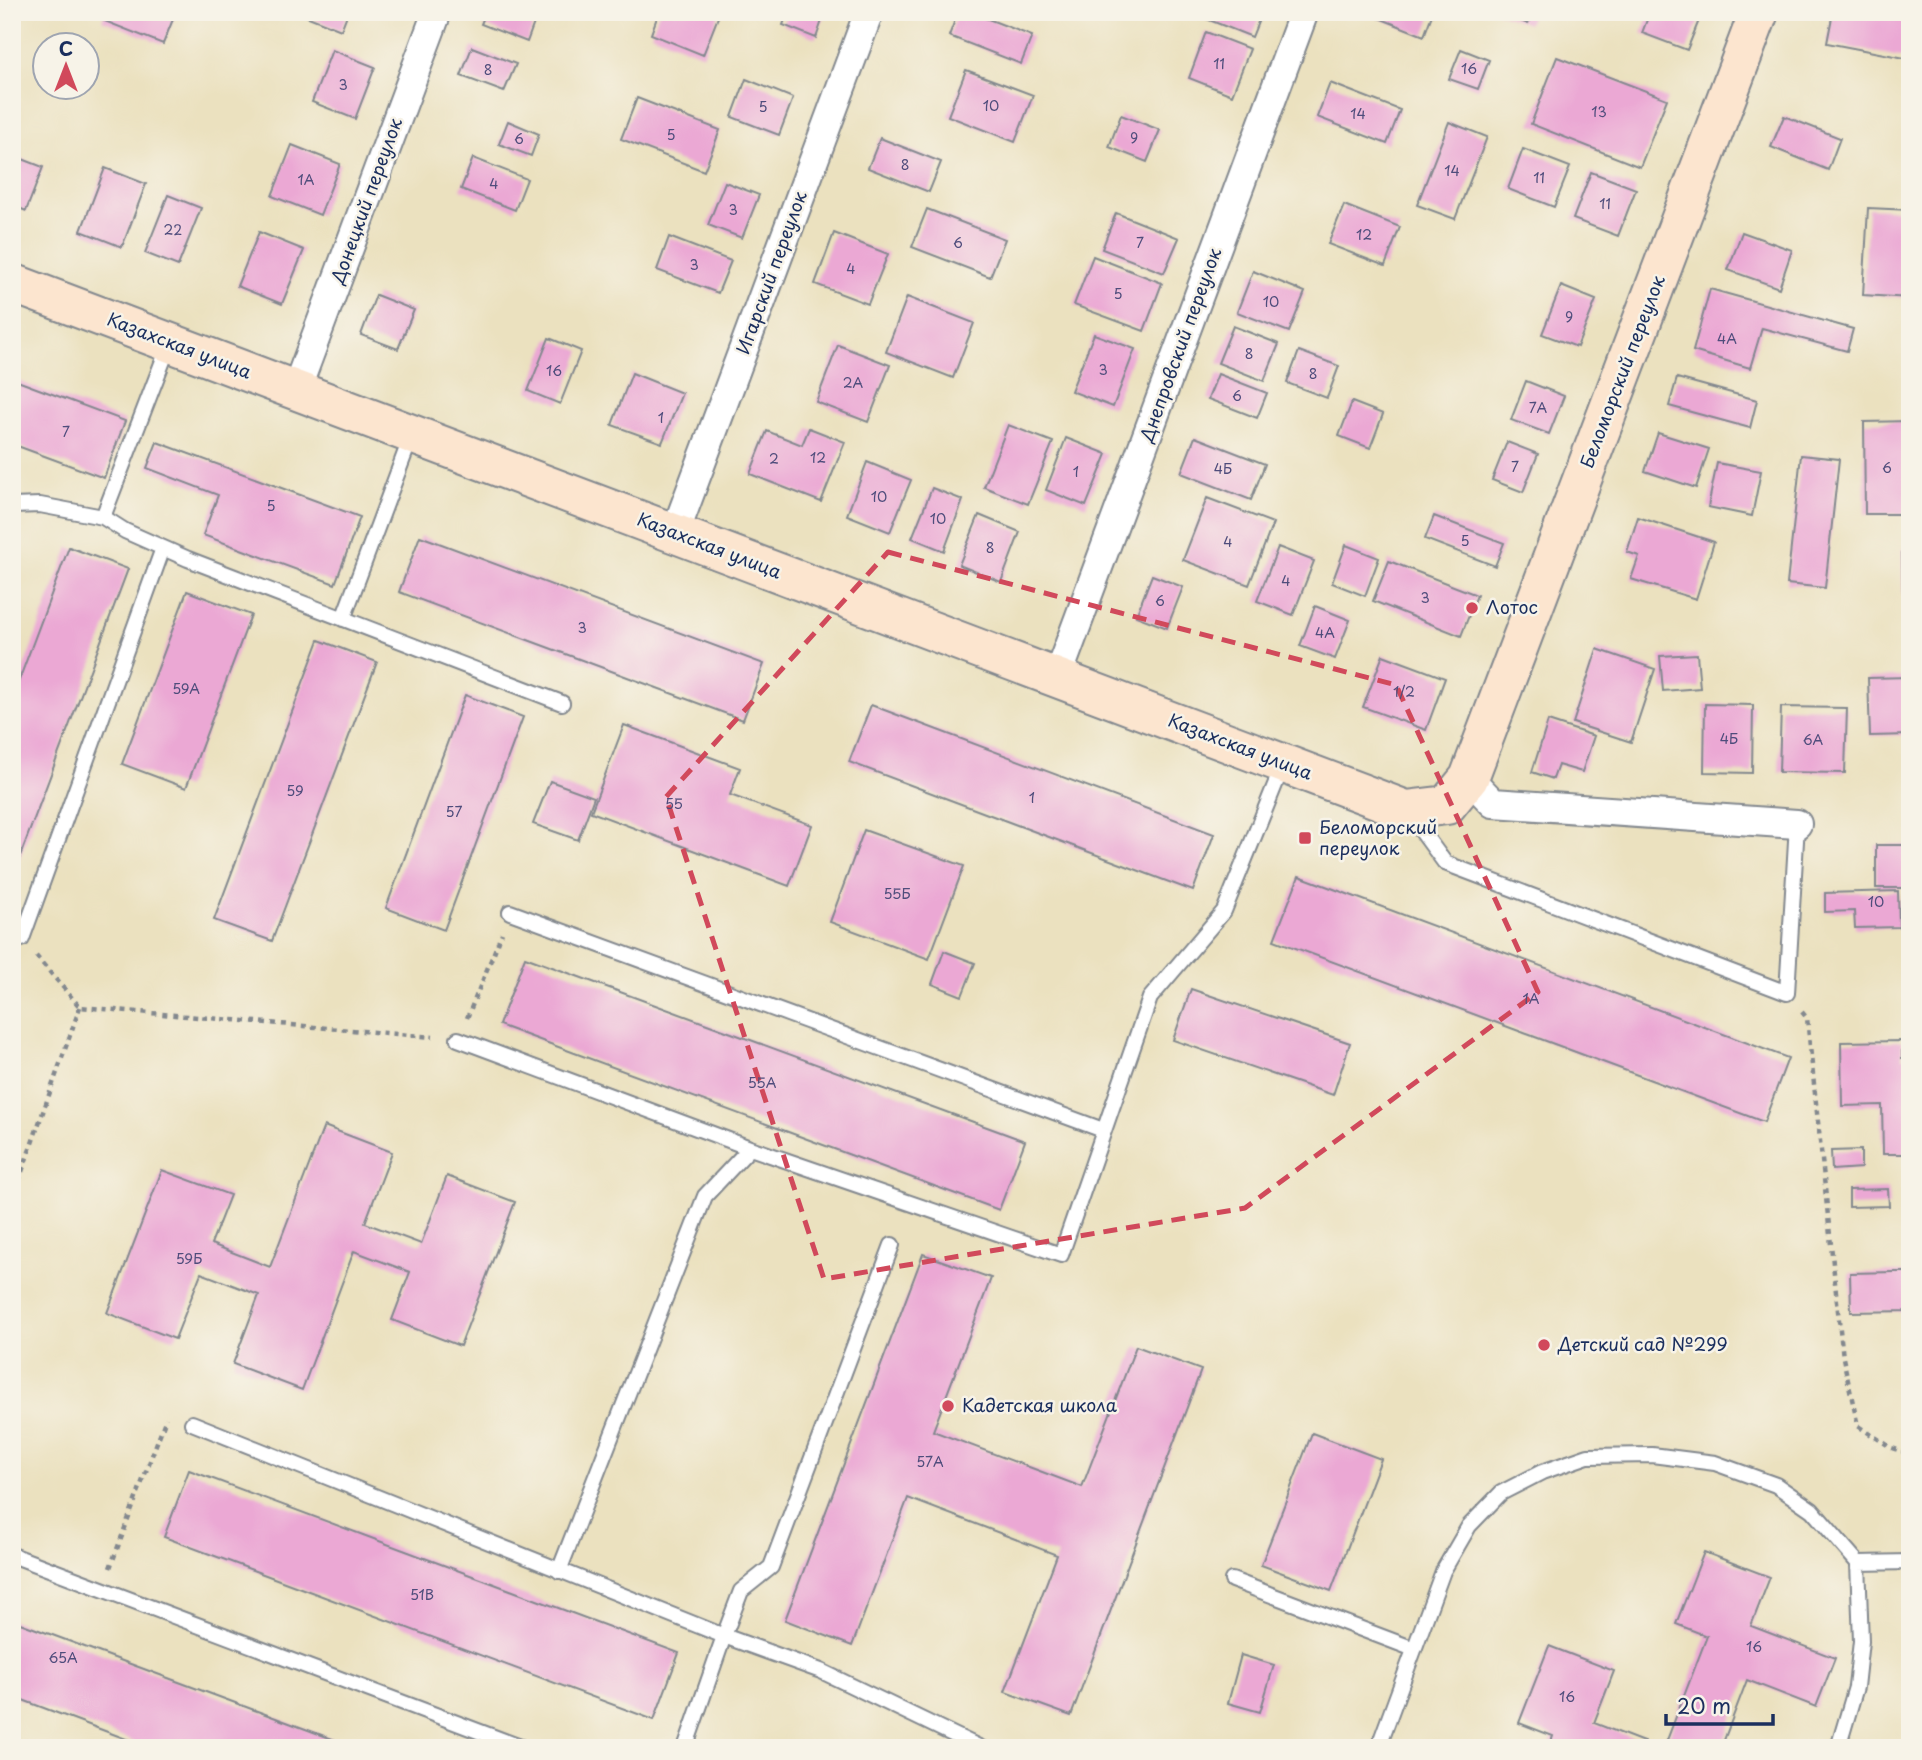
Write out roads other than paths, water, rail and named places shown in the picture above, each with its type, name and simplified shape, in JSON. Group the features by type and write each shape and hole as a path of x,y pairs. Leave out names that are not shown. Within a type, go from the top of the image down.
{"main road":[{"name":"Беломорский переулок","path":"1406,810 1447,805 1469,778 1759,12"},
{"name":"Казахская улица","path":"12,283 1406,810"}],"street":[{"name":"Донецкий переулок","path":"296,390 437,12"},
{"name":"Игарский переулок","path":"675,533 869,12"},
{"name":"Днепровский переулок","path":"1057,678 1304,12"},
{"path":"1469,778 1493,803 1797,824"}],"lane":[{"path":"103,517 170,342"},
{"path":"344,619 412,434"},
{"path":"12,506 40,505 103,517 125,531 163,548 562,703"},
{"path":"17,938 163,548"},
{"path":"458,1039 750,1148 1062,1255 1150,998 1224,911 1284,764"},
{"path":"1406,810 1445,863 1787,993 1797,824"},
{"path":"510,912 1103,1130"},
{"path":"559,1570 705,1196 750,1148"},
{"path":"685,1748 741,1591 771,1567 892,1245"},
{"path":"192,1423 724,1636 821,1671 981,1748"},
{"path":"1378,1748 1443,1570 1469,1526 1501,1493 1542,1472 1588,1456 1652,1455 1716,1463 1776,1485 1812,1510 1858,1563 1860,1652 1856,1687 1838,1748"},
{"path":"12,1555 523,1748"},
{"path":"1858,1563 1910,1562"},
{"path":"1232,1580 1414,1648"}],"place":[{"name":"Лотос","path":"1472,608"},
{"name":"Беломорский переулок","path":"1305,838"},
{"name":"Детский сад №299","path":"1544,1345"},
{"name":"Кадетская школа","path":"948,1406"}]}
